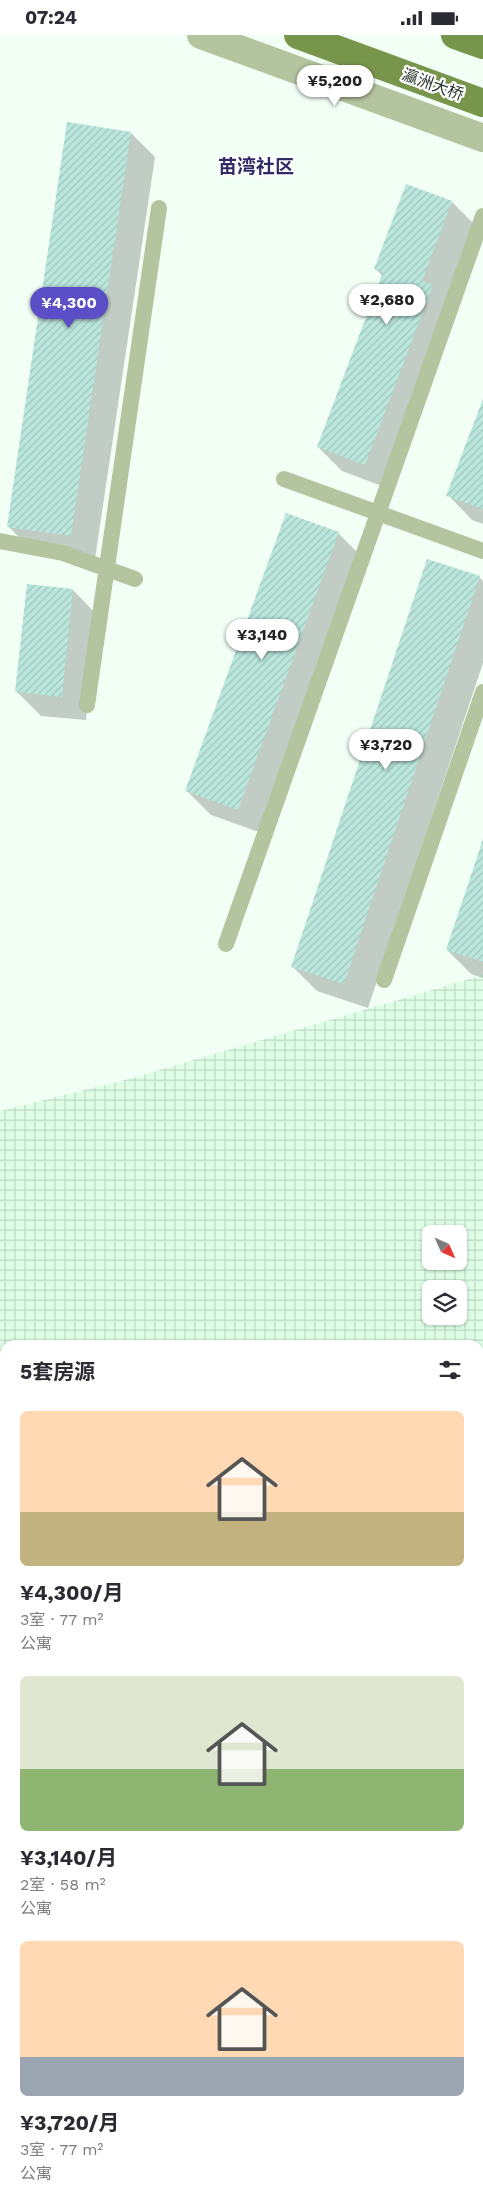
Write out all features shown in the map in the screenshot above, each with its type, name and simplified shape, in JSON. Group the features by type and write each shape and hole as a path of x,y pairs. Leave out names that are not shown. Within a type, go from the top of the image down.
{"main road":[{"name":"瀛洲大桥","path":"298,35 483,103"},
{"path":"455,35 483,45"}],"street":[{"path":"201,35 483,138"}],"lane":[{"path":"87,705 159,209"},
{"path":"226,944 483,216"},
{"path":"284,479 483,551"},
{"path":"0,541 63,553 135,579"},
{"path":"384,981 483,692"}],"shaded area":[{"path":"483,975 483,1340 0,1340 0,1111 129,1079"}],"building":[{"path":"67,122 131,132 71,536 7,527"},
{"path":"406,184 452,201 422,281 433,285 365,465 317,447 383,272 374,269"},
{"path":"483,399 483,509 446,496"},
{"path":"286,513 339,532 238,810 185,791"},
{"path":"427,559 480,576 344,984 291,967"},
{"path":"27,584 73,589 62,697 15,692"},
{"path":"483,839 483,962 446,950"}],"district":[{"name":"苗湾社区","path":"256,166"}]}
